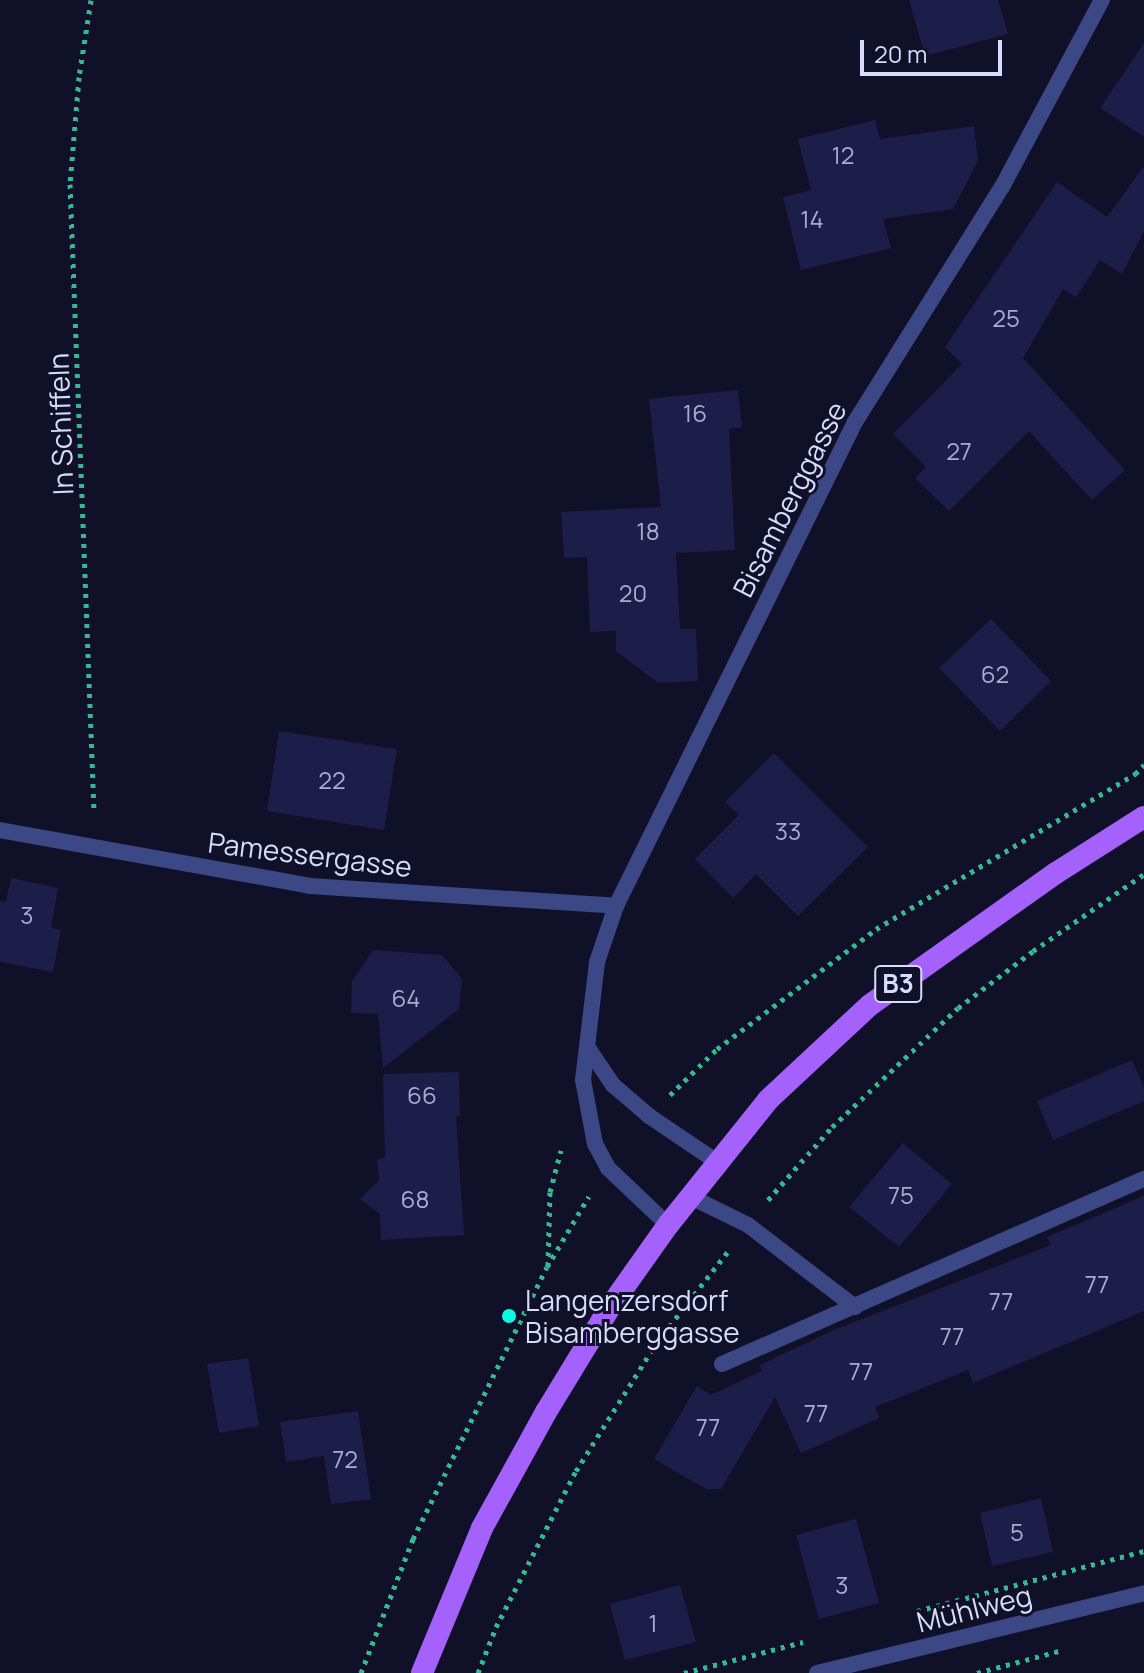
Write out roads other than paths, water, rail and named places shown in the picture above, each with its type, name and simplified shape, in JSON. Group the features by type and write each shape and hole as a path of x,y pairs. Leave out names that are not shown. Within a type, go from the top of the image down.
{"main road":[{"name":"B3","path":"422,1673 482,1528 516,1462 612,1304 689,1196 768,1100 870,1005 962,937 1144,817"}],"street":[{"name":"Bisamberggasse","path":"668,1225 608,1168 595,1144 583,1080 597,962 616,906 855,422 1002,187 1102,0"},
{"name":"Pamessergasse","path":"0,830 310,886 616,906"},
{"path":"588,1048 613,1085 649,1116 717,1162"},
{"path":"722,1364 1144,1179"},
{"path":"689,1196 748,1225 855,1307"},
{"name":"Mühlweg","path":"817,1673 1144,1593"}],"place":[{"name":"Langenzersdorf Bisamberggasse","path":"509,1316"}]}
